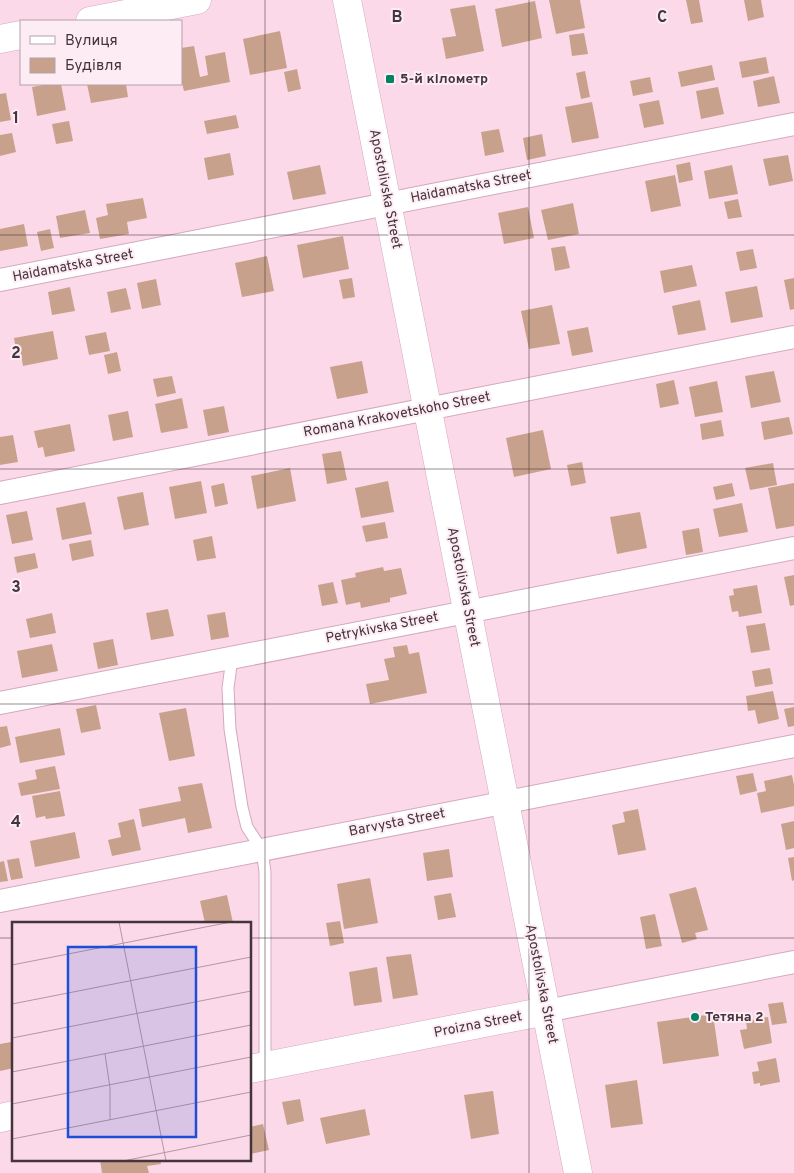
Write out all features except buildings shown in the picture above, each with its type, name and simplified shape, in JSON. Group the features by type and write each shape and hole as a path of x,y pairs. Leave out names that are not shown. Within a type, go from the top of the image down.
{"street":[{"path":"95,20 197,0"},
{"name":"Apostolivska Street","path":"347,0 578,1173"},
{"path":"0,39 20,35"},
{"name":"Haidamatska Street","path":"0,280 794,124"},
{"name":"Romana Krakovetskoho Street","path":"0,493 794,337"},
{"name":"Petrykivska Street","path":"0,703 794,548"},
{"name":"Barvysta Street","path":"0,901 794,746"},
{"name":"Proizna Street","path":"258,1068 794,962"}],"lane":[{"path":"232,658 228,688 230,729 242,807 247,827 262,850 266,889 258,1068"}],"place":[{"name":"5-й кілометр","path":"390,79"},
{"name":"Тетяна 2","path":"695,1017"}]}
